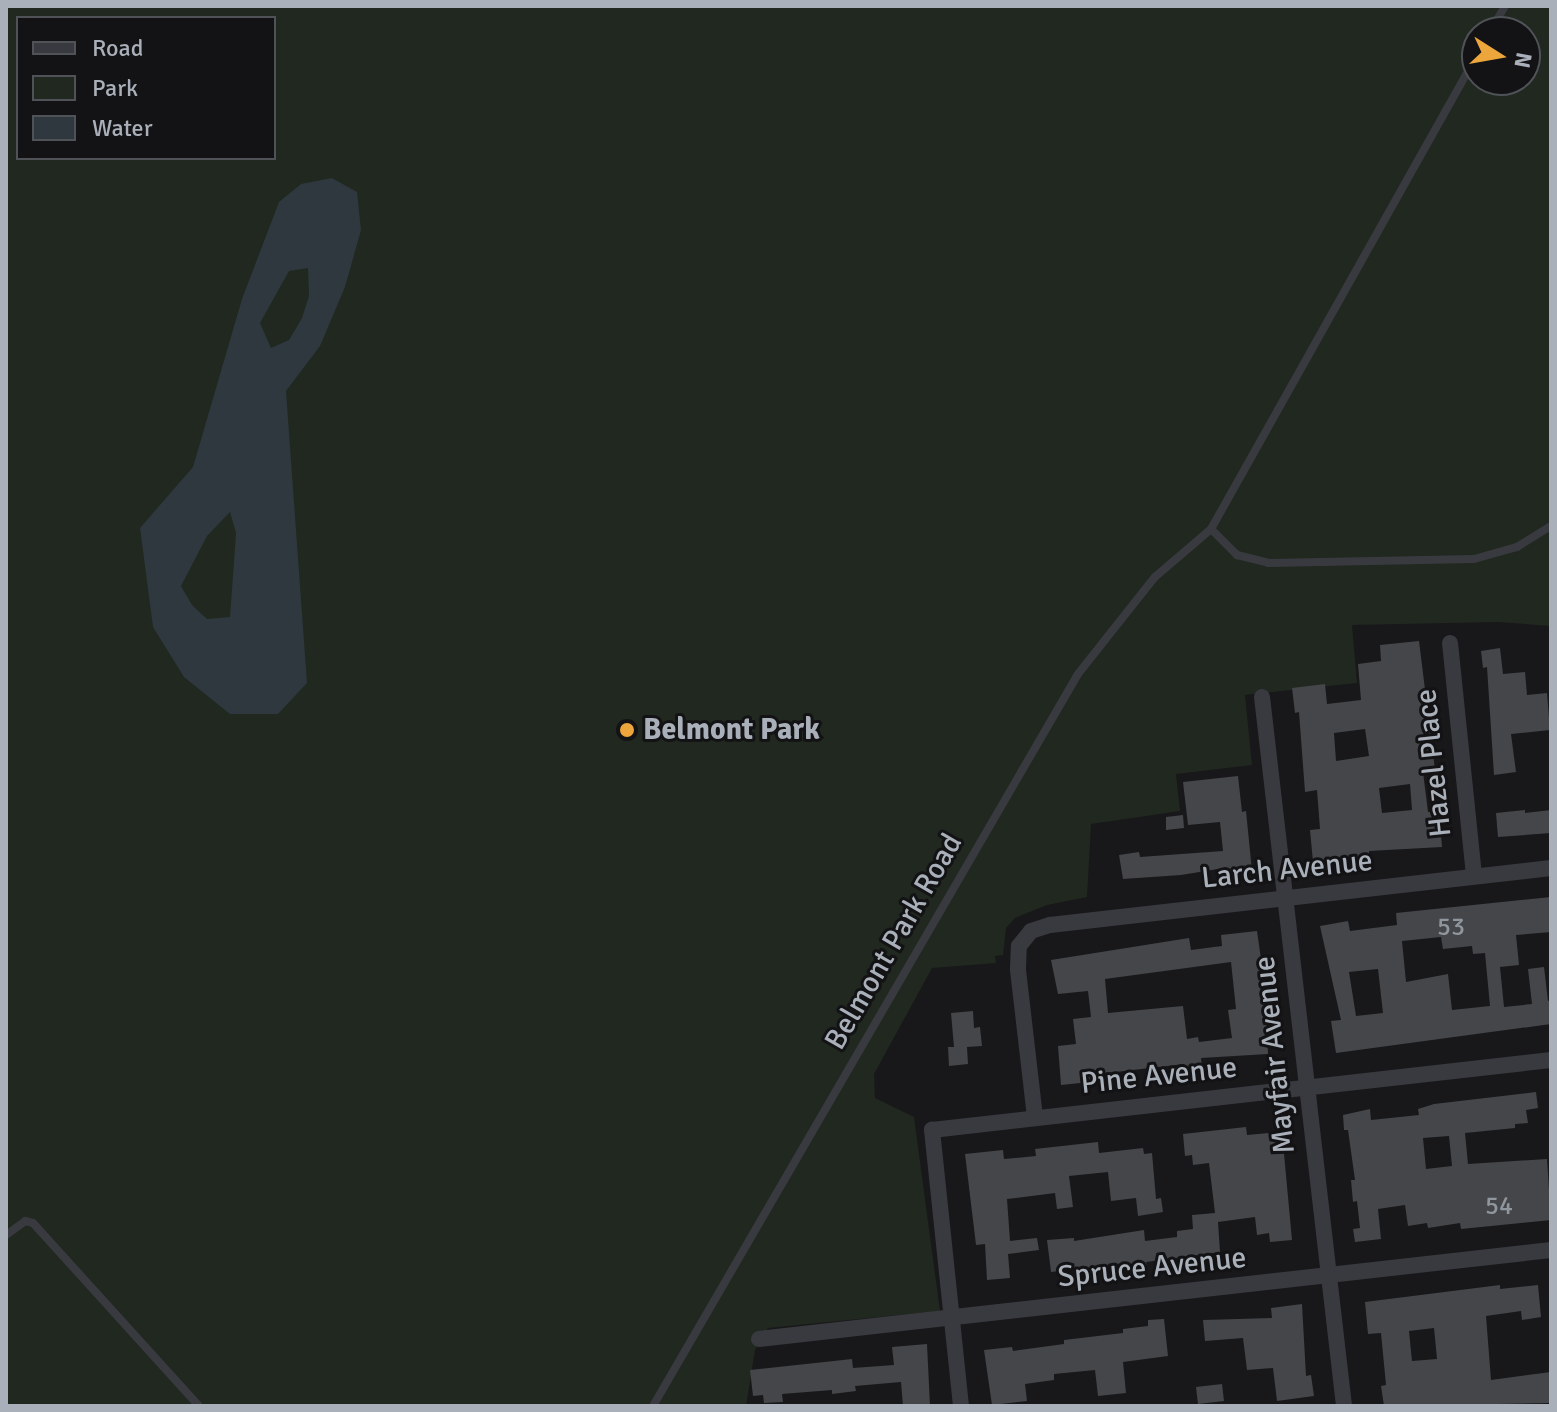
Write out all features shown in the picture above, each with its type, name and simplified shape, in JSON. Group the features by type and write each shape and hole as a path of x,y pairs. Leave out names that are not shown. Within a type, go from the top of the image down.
{"street":[{"name":"Hazel Place","path":"1450,643 1474,876"},
{"name":"Mayfair Avenue","path":"1262,697 1344,1406"},
{"name":"Larch Avenue","path":"1035,1117 1018,969 1019,946 1031,931 1050,925 1551,868"},
{"name":"Pine Avenue","path":"950,1319 932,1130 1551,1060"},
{"name":"Spruce Avenue","path":"759,1339 1551,1250"},
{"path":"950,1319 961,1406"}],"lane":[{"path":"1461,84 1211,529 1237,555 1268,563 1474,559 1505,553 1551,526"},
{"name":"Belmont Park Road","path":"653,1406 1078,674 1155,577 1211,529"},
{"path":"6,1235 25,1221 33,1223 199,1406"}],"green space":[{"name":"Belmont Park","path":"6,6 1551,6 1551,626 1498,622 1352,625 1357,683 1245,695 1252,765 1176,774 1180,811 1091,824 1087,897 1047,905 1015,918 1006,928 1003,955 995,956 996,963 932,968 874,1074 875,1098 914,1117 940,1311 768,1328 755,1350 746,1406 6,1406"}],"water":[{"path":"332,178 357,192 361,230 345,287 320,346 286,391 307,683 278,714 230,714 184,677 153,627 140,528 193,467 242,299 279,202 301,184","holes":["308,268 309,296 302,318 289,340 271,348 260,323 289,271","230,512 236,533 230,617 207,619 192,605 181,586 207,536"]}],"building":[{"path":"1419,641 1435,770 1423,772 1428,812 1439,811 1442,847 1369,851 1369,858 1313,862 1310,830 1320,829 1317,790 1305,792 1299,712 1295,713 1292,688 1325,684 1327,704 1361,700 1358,664 1381,661 1380,645","holes":["1365,729 1369,756 1336,761 1334,733","1410,784 1412,810 1382,813 1379,788"]},
{"path":"1500,648 1503,674 1525,672 1527,695 1547,693 1550,730 1511,734 1516,772 1494,775 1487,667 1483,668 1481,651"},
{"path":"1238,776 1242,812 1246,811 1252,871 1225,873 1224,868 1123,879 1119,855 1139,852 1140,857 1223,851 1220,822 1188,825 1183,782"},
{"path":"1525,810 1525,813 1551,810 1551,833 1498,837 1496,813"},
{"path":"1183,815 1184,828 1166,830 1166,817"},
{"path":"1551,897 1551,932 1516,935 1519,965 1500,967 1504,1007 1532,1004 1528,969 1544,967 1548,1001 1551,1000 1551,1024 1336,1053 1331,1021 1341,1020 1320,926 1348,921 1350,931 1397,925 1396,913","holes":["1441,937 1443,949 1472,946 1473,954 1485,953 1490,1006 1452,1010 1448,974 1406,982 1402,941","1378,969 1383,1013 1356,1016 1349,972"]},
{"path":"1257,931 1265,987 1268,1054 1201,1058 1202,1067 1185,1069 1184,1064 1090,1075 1090,1082 1061,1085 1058,1046 1076,1044 1073,1019 1091,1017 1088,991 1058,994 1051,960 1189,938 1191,950 1222,946 1221,935","holes":["1231,962 1236,1009 1228,1010 1232,1038 1199,1042 1198,1037 1187,1039 1183,1006 1108,1013 1105,979"]},
{"path":"973,1011 974,1028 980,1027 982,1046 967,1047 968,1064 949,1066 948,1047 954,1047 951,1013"},
{"path":"1536,1092 1538,1108 1526,1110 1528,1123 1515,1124 1515,1128 1465,1133 1468,1164 1547,1159 1551,1220 1461,1229 1460,1223 1428,1228 1427,1223 1408,1226 1405,1205 1378,1209 1381,1239 1355,1242 1353,1229 1360,1228 1357,1201 1353,1202 1351,1180 1355,1180 1343,1115 1370,1109 1371,1120 1419,1115 1418,1109 1434,1104","holes":["1449,1136 1452,1166 1426,1169 1423,1138"]},
{"path":"1246,1127 1247,1135 1282,1132 1292,1240 1270,1242 1269,1233 1257,1235 1255,1217 1218,1222 1220,1252 1146,1262 1147,1266 1126,1268 1126,1263 1051,1272 1047,1240 1074,1238 1074,1241 1144,1230 1145,1241 1177,1237 1177,1231 1193,1229 1192,1215 1215,1213 1209,1163 1193,1165 1192,1155 1185,1156 1183,1134"},
{"path":"1098,1142 1099,1153 1143,1148 1144,1154 1152,1153 1156,1199 1161,1198 1163,1212 1138,1216 1136,1198 1111,1201 1108,1172 1069,1176 1073,1207 1057,1209 1055,1193 1007,1199 1010,1241 1037,1238 1039,1250 1008,1254 1010,1278 987,1280 985,1244 976,1245 965,1154 1003,1150 1004,1159 1036,1156 1035,1149"},
{"path":"1500,1285 1500,1289 1538,1285 1541,1317 1522,1320 1521,1311 1486,1316 1491,1380 1551,1372 1551,1403 1384,1406 1381,1386 1386,1385 1381,1333 1368,1334 1365,1302","holes":["1434,1328 1437,1359 1412,1361 1409,1331"]},
{"path":"1302,1304 1306,1376 1311,1375 1314,1396 1277,1401 1273,1368 1247,1370 1243,1338 1205,1341 1203,1320 1272,1318 1271,1308"},
{"path":"1164,1319 1168,1356 1123,1362 1126,1393 1098,1396 1095,1370 1054,1374 1054,1380 1025,1384 1027,1401 992,1405 984,1350 1012,1347 1013,1351 1064,1344 1064,1340 1123,1333 1123,1329 1148,1326 1148,1320"},
{"path":"927,1344 930,1406 903,1406 901,1382 855,1386 856,1391 832,1394 832,1390 782,1394 783,1402 764,1403 763,1395 753,1396 750,1370 852,1359 853,1368 894,1365 892,1347"},
{"path":"1222,1384 1224,1401 1198,1404 1196,1387"}],"place":[{"name":"Belmont Park","path":"627,730"}]}
